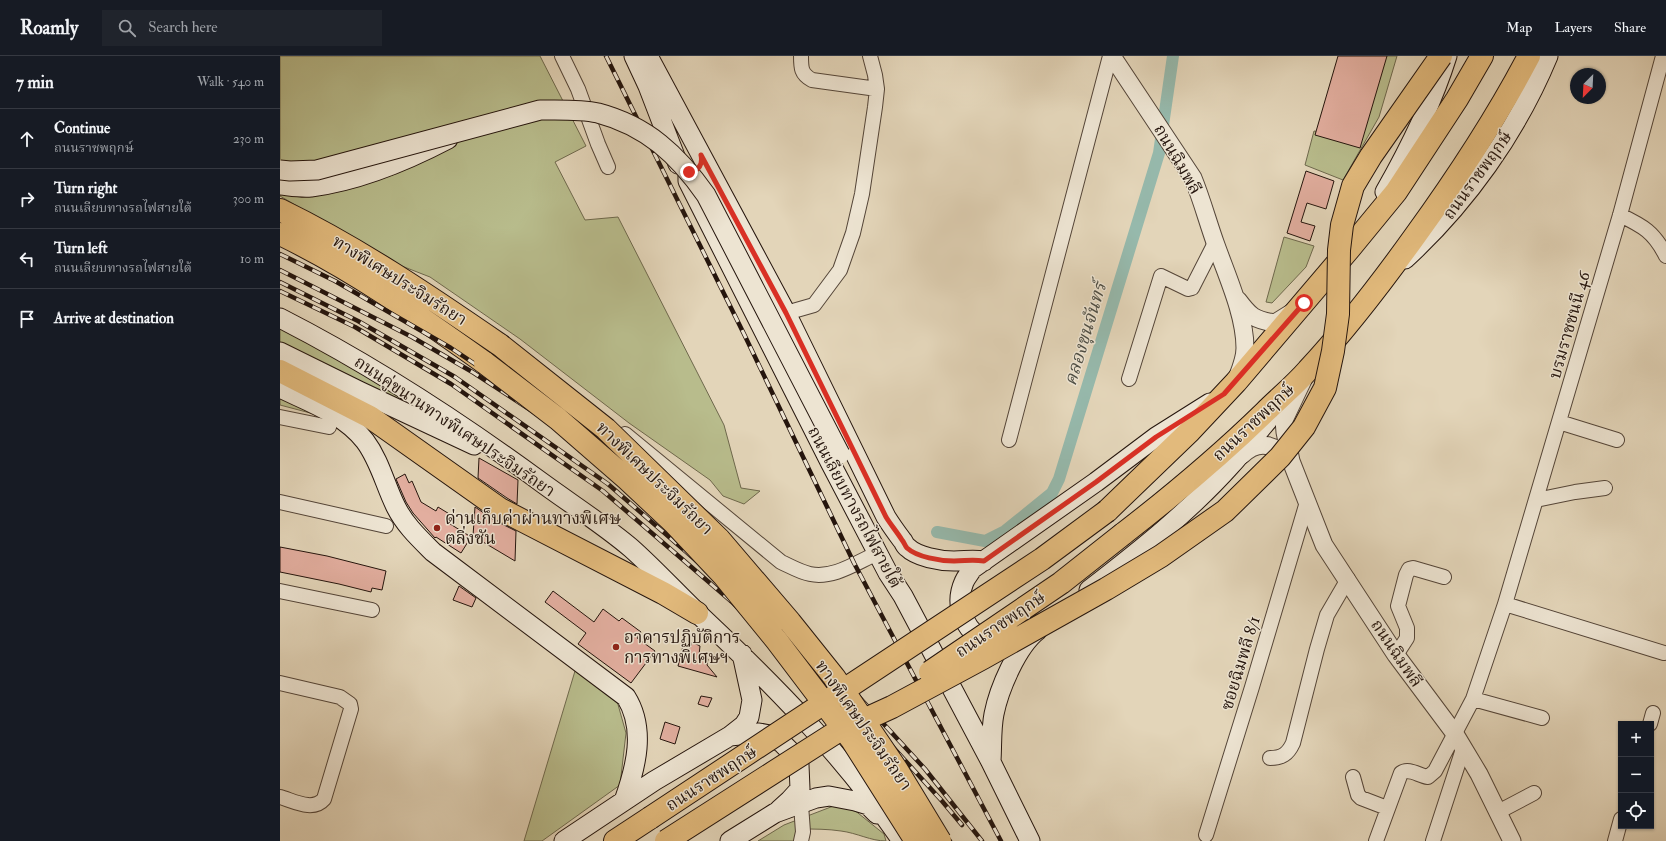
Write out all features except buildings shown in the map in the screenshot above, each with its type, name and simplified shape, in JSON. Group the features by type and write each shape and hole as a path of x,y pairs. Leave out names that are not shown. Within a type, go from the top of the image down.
{"main road":[{"path":"634,56 648,86 679,166 685,171 697,163"},
{"name":"ถนนเลียบทางรถไฟสายใต้","path":"648,56 697,163 786,313 886,517 895,531 904,541 906,547 920,555 939,560 955,561 970,558 984,561"},
{"path":"834,734 892,707 1106,589 1161,556 1225,512 1280,457 1304,427 1325,388 1333,351 1338,314 1339,250 1342,225 1354,186 1371,156 1441,56"},
{"name":"ถนนราชพฤกษ์","path":"1350,248 1380,201 1412,144 1435,92 1447,56"},
{"name":"ถนนราชพฤกษ์","path":"615,841 1042,559 1107,511 1190,431 1230,388 1323,281 1396,192 1457,99 1482,56"},
{"name":"ถนนราชพฤกษ์","path":"1230,388 1156,437 1096,482 972,569 964,581 960,595 960,609 965,623 974,634 986,642 1000,646 1012,645 1031,635 1141,550 1231,466 1307,371 1385,278 1463,168 1493,122 1529,56"},
{"name":"ถนนราชพฤกษ์","path":"1385,278 1428,238 1472,187 1495,155 1516,121 1548,56"},
{"path":"280,170 317,170 540,110 576,110 598,113 620,121 646,134 672,152 692,175 706,195 860,493 894,567 903,596"},
{"path":"280,186 310,187 366,174 413,157 462,131"},
{"name":"ถนนเลียบทางรถไฟสายใต้","path":"697,163 688,176 688,181 830,462 888,573 903,596 995,768 1030,841"},
{"name":"ทางพิเศษประจิมรัถยา","path":"280,210 301,220 377,263 426,293 500,345 606,429 648,468 719,539 790,622 834,677 897,770 940,841"},
{"name":"ทางพิเศษประจิมรัถยา","path":"280,234 342,268 410,310 485,363 558,419 627,479 674,524 724,576 777,640 852,740 916,841"},
{"name":"ถนนคู่ขนานทางพิเศษประจิมรัถยา","path":"280,318 354,357 416,396 504,455 629,547 742,654 818,734 872,799 899,836"},
{"path":"280,352 469,443 504,455"},
{"path":"280,371 370,417 500,509 663,593 697,613"},
{"name":"ถนนราชพฤกษ์","path":"666,841 986,635 1061,583 1182,488 1307,371"},
{"path":"280,388 322,408 353,428 364,440 375,457 401,516 418,537 433,552 626,697 635,716 638,745 636,762 624,801"},
{"path":"860,493 890,536 900,545 906,547"},
{"name":"ถนนราชพฤกษ์","path":"995,768 994,714 1000,692 1016,659 1031,635"},
{"path":"564,841 624,801 730,736 744,725 752,708 752,700 742,654"},
{"path":"730,736 759,733 770,735 792,752 799,765 800,789 790,800 774,813 730,841"},
{"path":"995,768 1044,841"},
{"path":"774,813 801,805 816,798 829,796 855,800 868,805 899,836"}],"street":[{"path":"562,56 578,89 608,167"},
{"path":"801,56 801,70 806,77 812,80 877,89"},
{"path":"786,313 814,306 840,270 854,233 873,130 877,89 876,75 870,56"},
{"path":"1009,440 1111,56"},
{"name":"ถนนฉิมพลี","path":"1111,56 1193,178 1201,200 1233,293 1241,323 1245,347 1244,361 1230,388"},
{"path":"1323,281 1331,237 1344,194 1370,149 1432,56"},
{"name":"บรมราชชนนี 46","path":"1387,808 1401,773 1404,770 1423,777 1431,776 1473,699 1505,604 1536,500 1620,215 1663,56"},
{"path":"1620,215 1643,226 1659,241 1666,256"},
{"path":"313,216 478,320 535,362 781,562 811,574 831,573 878,553"},
{"path":"1129,379 1161,276 1188,288 1192,288 1215,243"},
{"name":"ถนนฉิมพลี","path":"1233,293 1249,315 1259,321 1275,323 1304,303"},
{"name":"ถนนฉิมพลี","path":"1307,371 1284,420 1291,461 1324,545 1348,579 1396,655 1455,734 1479,774 1512,841"},
{"path":"280,418 329,427"},
{"path":"1559,422 1617,440"},
{"path":"1231,466 1250,448 1260,444 1272,447 1283,453 1291,461"},
{"path":"1536,500 1605,488"},
{"path":"280,502 386,526"},
{"name":"ซอยฉิมพลี 8/1","path":"1206,835 1252,687 1306,502"},
{"path":"1396,655 1406,638 1407,628 1398,606 1409,569 1414,568 1444,577"},
{"path":"1270,758 1278,758 1285,755 1293,743 1327,615 1348,579"},
{"path":"280,591 372,610"},
{"path":"1505,604 1664,654"},
{"path":"280,684 340,697 350,704 351,709 324,799 320,804 309,806 280,797"},
{"path":"1473,699 1542,718"},
{"path":"1433,841 1463,749"},
{"path":"1353,777 1358,795 1361,798 1387,808 1376,841"},
{"path":"1498,812 1534,792"},
{"path":"801,805 803,841"},
{"path":"1614,841 1618,828"}],"green space":[{"path":"280,56 540,56 586,146 555,162 585,220 618,217 724,425 741,488 760,491 744,504 723,496 710,480 629,423 520,339 430,277 394,263 280,196"},
{"path":"1383,56 1397,56 1379,117 1343,180 1305,165 1314,131 1355,137"},
{"path":"1284,237 1314,246 1306,267 1272,303 1266,302"},
{"path":"280,326 431,413 355,381 280,360"},
{"path":"280,398 314,414 280,405"},
{"path":"575,671 617,701 626,733 620,785 542,841 524,841"},
{"path":"836,805 853,809 884,834 886,841 875,840 841,831 826,829 801,829 796,841 758,841 784,825"}],"waterway":[{"name":"คลองขุนจันทร์","path":"937,532 985,541 1005,531 1052,493 1059,479 1159,153 1173,56"}],"railway":[{"path":"606,56 744,334 854,563 1001,841"},
{"path":"280,254 335,281 451,348 548,413 667,504 758,590 837,673 925,769 982,841"},
{"path":"280,270 412,337 474,373 546,420 717,563 789,633 942,801 962,825"},
{"path":"280,282 358,321 455,377 608,484 737,596 836,697 915,793 950,841"},
{"path":"280,291 355,327 451,384 603,491 732,602 830,703 909,798 941,841"}],"place":[{"name":"ด่านเก็บค่าผ่านทางพิเศษ ตลิ่งชัน","path":"437,528"},
{"name":"อาคารปฏิบัติการ การทางพิเศษฯ","path":"616,647"}],"route":[{"path":"689,172 700,166 702,159 701,155 786,313 886,517 895,531 904,541 906,547 920,555 939,560 955,561 970,558 984,561 1096,482 1156,437 1224,394 1304,303"}]}
